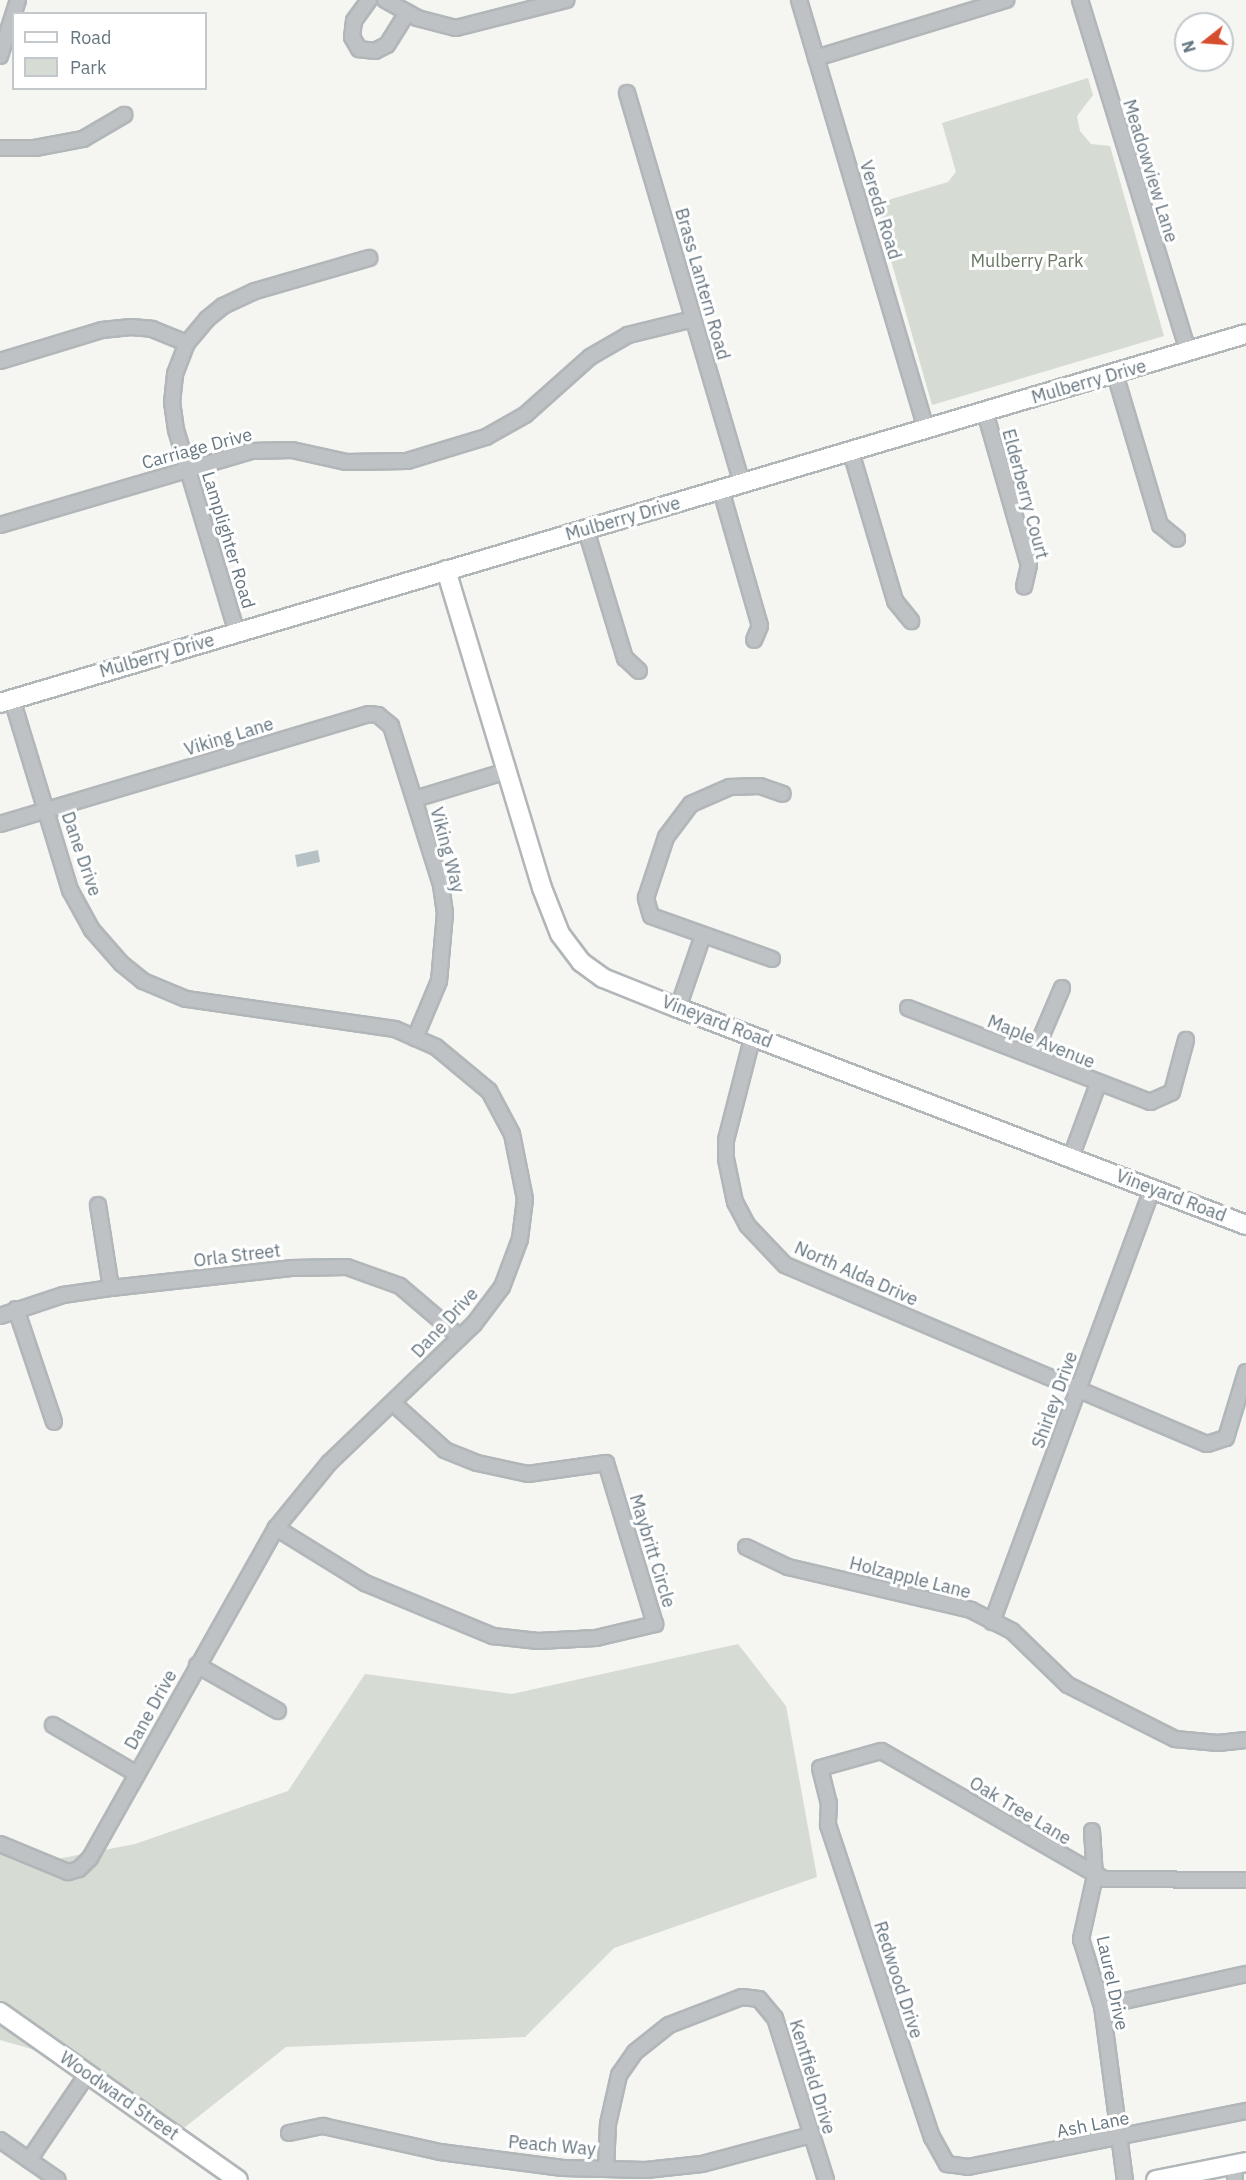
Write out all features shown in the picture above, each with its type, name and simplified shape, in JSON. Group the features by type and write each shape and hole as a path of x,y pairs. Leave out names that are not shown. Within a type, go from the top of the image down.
{"street":[{"path":"369,0 354,21 352,37 359,49 375,51 387,45 407,13"},
{"path":"386,0 407,13 456,28 566,0"},
{"name":"Vereda Road","path":"798,0 927,430"},
{"path":"816,58 1006,0"},
{"name":"Meadowview Lane","path":"1080,0 1188,352"},
{"path":"0,56 12,19"},
{"name":"Brass Lantern Road","path":"627,93 742,484"},
{"path":"0,148 35,148 83,139 124,115"},
{"name":"Lamplighter Road","path":"237,633 188,469 172,403 175,374 187,343 207,318 255,291 369,258"},
{"name":"Carriage Drive","path":"0,525 251,451 292,450 346,462 407,461 486,437 515,420 590,357 628,335 693,319"},
{"path":"0,361 102,330 131,327 152,330 187,343"},
{"name":"Mulberry Drive","path":"6,701 1246,334"},
{"path":"1115,374 1160,525 1177,539"},
{"name":"Elderberry Court","path":"985,412 1029,565 1024,586"},
{"path":"851,452 895,602 911,621"},
{"path":"721,490 760,626 754,640"},
{"path":"586,530 625,658 639,671"},
{"name":"Vineyard Road","path":"446,570 542,888 568,946 581,962 603,978 678,1008 1246,1225"},
{"name":"Dane Drive","path":"0,1844 68,1872 79,1869 90,1858 276,1528 329,1463 460,1337 502,1287 520,1239 525,1199 512,1134 489,1091 436,1047 395,1029 186,999 143,981 92,930 70,890 47,810 6,701"},
{"name":"Viking Lane","path":"0,824 369,714 392,726 415,799"},
{"name":"Viking Way","path":"415,1038 439,981 446,927 441,885 415,799 507,771"},
{"path":"772,959 651,916 646,898 666,837 691,804 729,787 760,786 783,794"},
{"path":"678,1008 703,935"},
{"path":"1033,1056 1062,988"},
{"name":"Maple Avenue","path":"908,1008 1033,1056 1098,1084 1150,1102 1162,1099 1172,1092 1186,1040"},
{"name":"North Alda Drive","path":"753,1035 726,1140 726,1159 735,1202 747,1225 785,1265 1207,1444 1226,1438 1246,1372"},
{"path":"1071,1157 1098,1084"},
{"name":"Shirley Drive","path":"992,1622 1152,1190"},
{"path":"98,1205 111,1288"},
{"name":"Orla Street","path":"0,1316 63,1295 111,1288 291,1268 347,1267 400,1286 460,1337"},
{"path":"16,1309 54,1422"},
{"name":"Maybritt Circle","path":"276,1528 364,1583 493,1636 537,1641 596,1638 655,1624 606,1463 528,1474 477,1463 445,1450 393,1403"},
{"name":"Holzapple Lane","path":"746,1547 788,1567 971,1610 1012,1631 1068,1686 1175,1739 1218,1743 1246,1740"},
{"path":"197,1665 278,1711"},
{"path":"53,1725 137,1774"},
{"name":"Oak Tree Lane","path":"829,1803 820,1768 881,1751 1095,1876 1202,1882 1246,1880"},
{"name":"Redwood Drive","path":"829,1803 828,1825 932,2137 947,2164"},
{"name":"Laurel Drive","path":"1092,1831 1095,1876 1081,1938 1102,2006 1125,2180"},
{"path":"1102,2006 1246,1974"},
{"name":"Kentfield Drive","path":"606,2169 608,2124 619,2075 635,2052 669,2025 742,1997 759,1999 775,2018 826,2180"},
{"name":"Woodward Street","path":"0,2012 238,2180"},
{"path":"29,2160 88,2073"},
{"name":"Ash Lane","path":"947,2164 968,2167 1246,2111"},
{"name":"Peach Way","path":"289,2133 322,2126 440,2152 563,2168 606,2169 702,2164 811,2135"},
{"path":"0,2140 58,2180"},
{"path":"1156,2180 1239,2169"}],"green space":[{"name":"Mulberry Park","path":"1088,78 1093,95 1077,116 1080,131 1091,144 1110,146 1164,336 932,405 875,204 948,182 956,172 942,123"},
{"path":"738,1644 786,1706 817,1877 614,1948 525,2037 286,2047 184,2128 70,2060 0,2040 0,1843 47,1861 135,1844 288,1791 365,1674 512,1694"}],"shaded area":[{"path":"318,850 320,862 297,867 295,855"}]}
